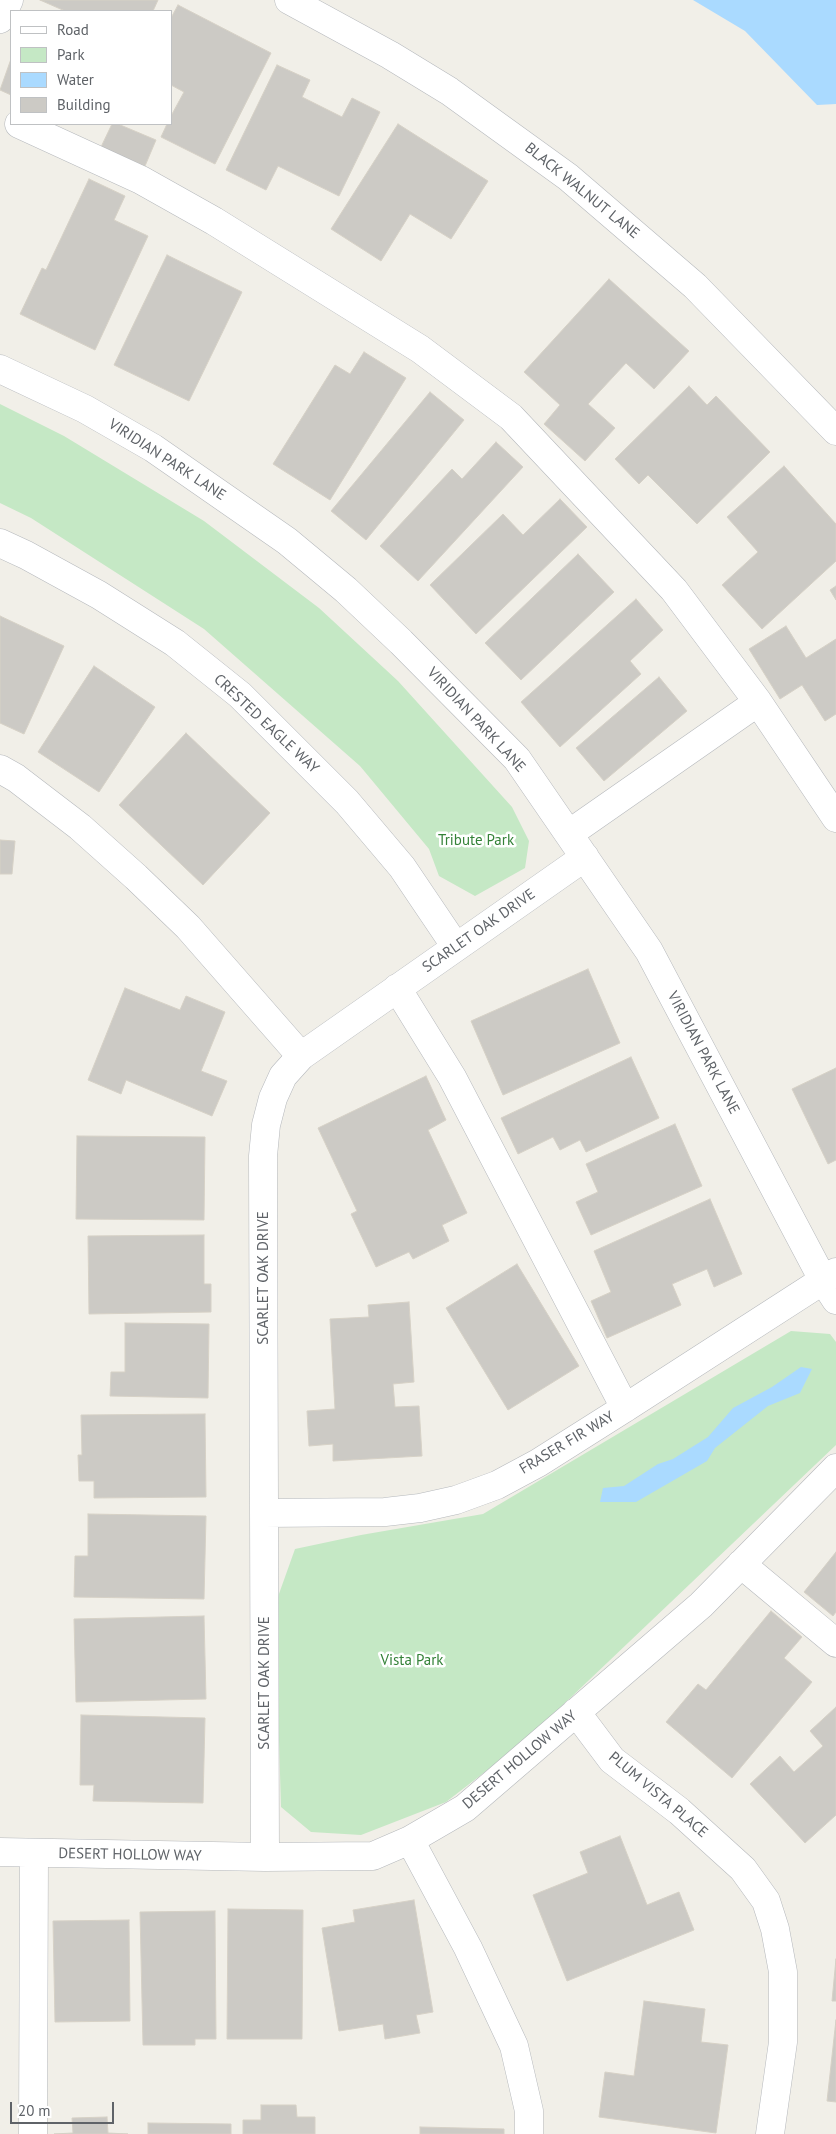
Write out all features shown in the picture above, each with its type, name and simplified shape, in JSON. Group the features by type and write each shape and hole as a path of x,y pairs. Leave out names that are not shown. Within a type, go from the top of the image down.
{"street":[{"path":"0,18 9,0"},
{"name":"BLACK WALNUT LANE","path":"289,0 390,55 449,91 568,177 695,286 836,431"},
{"path":"21,125 141,180 214,221 420,349 511,417 674,590 758,702 836,818"},
{"name":"VIRIDIAN PARK LANE","path":"0,369 85,409 153,448 287,542 346,590 511,753 570,833 649,951 832,1284"},
{"name":"CRESTED EAGLE WAY","path":"0,543 26,554 99,595 168,639 240,695 310,764 378,838 402,867 456,947"},
{"path":"570,833 758,702"},
{"path":"0,769 16,778 80,827 188,927 301,1056"},
{"name":"SCARLET OAK DRIVE","path":"265,1858 263,1156 266,1125 273,1098 283,1076 301,1056 585,857"},
{"path":"397,988 452,1077 625,1408"},
{"name":"FRASER FIR WAY","path":"264,1513 385,1512 420,1508 456,1500 497,1485 538,1463 625,1408 832,1284"},
{"name":"DESERT HOLLOW WAY","path":"0,1852 265,1858 373,1856 410,1840 465,1808 701,1605 836,1468"},
{"path":"741,1564 836,1643"},
{"name":"PLUM VISTA PLACE","path":"576,1712 612,1760 679,1811 736,1862 766,1902 775,1928 783,1972 783,2042 770,2134"},
{"path":"410,1840 468,1948 514,2046 530,2111 529,2134"},
{"path":"32,2134 34,1853"}],"green space":[{"name":"Tribute Park","path":"0,404 64,436 204,521 319,608 398,681 512,807 529,841 525,868 475,896 439,876 429,849 360,766 204,629 31,518 0,503"},
{"name":"Vista Park","path":"791,1331 830,1334 836,1342 836,1445 525,1741 446,1802 361,1835 311,1832 281,1807 275,1605 295,1549 361,1535 483,1514"}],"water":[{"path":"693,0 836,0 836,104 817,105 745,31"},
{"path":"801,1367 812,1369 800,1393 768,1406 715,1448 707,1461 636,1502 600,1502 603,1488 624,1486 658,1464 673,1459 708,1437 733,1408 772,1387"}],"building":[{"path":"40,0 158,0 153,10 63,10"},
{"path":"178,5 271,53 215,164 161,137 167,125 172,125 172,114 184,92 172,86 172,16"},
{"path":"10,62 10,95 0,90"},
{"path":"277,65 310,80 302,97 342,117 352,98 380,112 339,196 278,166 266,190 226,170"},
{"path":"398,124 488,181 451,239 410,214 381,261 331,229"},
{"path":"112,125 120,125 156,140 145,166 101,147"},
{"path":"89,179 125,196 114,220 148,236 95,350 20,314 42,268 46,270"},
{"path":"167,255 242,292 189,401 114,365"},
{"path":"609,279 689,351 654,389 626,363 588,404 615,428 585,461 544,424 560,405 524,372"},
{"path":"364,352 406,378 330,500 273,464 335,365 350,374"},
{"path":"689,386 707,405 716,396 770,452 697,524 648,475 639,484 615,459"},
{"path":"430,392 464,420 366,540 331,511"},
{"path":"496,442 523,467 418,581 380,546 452,469 462,479"},
{"path":"784,466 836,524 836,561 762,629 722,585 758,552 727,517"},
{"path":"560,499 587,527 476,634 430,585 503,514 523,535"},
{"path":"578,554 614,592 521,680 485,643"},
{"path":"836,586 836,600 830,590"},
{"path":"636,599 663,630 630,661 641,674 560,747 521,702"},
{"path":"0,616 64,646 24,734 0,723"},
{"path":"786,626 806,658 836,639 836,714 825,721 802,685 780,699 749,649"},
{"path":"94,666 155,707 99,792 38,752"},
{"path":"659,677 687,711 604,781 576,748"},
{"path":"186,733 270,813 203,885 119,805"},
{"path":"0,840 15,841 12,874 0,874"},
{"path":"588,969 620,1043 503,1095 471,1021"},
{"path":"125,988 180,1010 186,996 225,1012 201,1071 227,1081 212,1116 126,1080 121,1094 88,1080"},
{"path":"631,1057 659,1118 586,1152 580,1140 560,1150 553,1137 518,1154 501,1118"},
{"path":"836,1068 836,1160 828,1164 792,1089"},
{"path":"426,1076 446,1120 428,1130 467,1213 442,1225 449,1241 413,1259 409,1252 376,1267 351,1214 357,1211 318,1128"},
{"path":"675,1124 702,1186 591,1235 576,1202 598,1192 586,1164"},
{"path":"77,1136 205,1137 204,1220 76,1219"},
{"path":"710,1199 742,1274 714,1287 707,1269 672,1284 681,1305 607,1338 591,1301 611,1292 594,1251"},
{"path":"204,1235 204,1284 211,1284 211,1312 89,1314 88,1236"},
{"path":"517,1264 579,1366 508,1410 446,1308"},
{"path":"409,1302 414,1382 393,1384 395,1407 419,1406 422,1456 333,1461 333,1444 309,1446 307,1411 335,1409 330,1319 369,1317 368,1305"},
{"path":"125,1323 209,1324 208,1398 110,1396 111,1372 125,1372"},
{"path":"205,1414 206,1497 94,1498 94,1481 79,1481 78,1455 82,1455 81,1415"},
{"path":"88,1514 206,1516 204,1599 74,1597 75,1556 88,1556"},
{"path":"836,1552 836,1612 833,1616 804,1592"},
{"path":"771,1611 802,1637 784,1658 812,1682 732,1778 666,1722 698,1684 706,1690"},
{"path":"204,1616 206,1699 76,1702 74,1619"},
{"path":"836,1707 836,1815 805,1843 750,1784 780,1756 794,1772 823,1746 810,1731"},
{"path":"81,1715 205,1718 203,1803 93,1801 94,1785 80,1785"},
{"path":"620,1836 647,1905 679,1892 694,1930 567,1981 533,1895 588,1873 580,1852"},
{"path":"414,1900 433,2012 416,2015 420,2033 385,2039 383,2024 339,2031 322,1928 355,1922 353,1910"},
{"path":"228,1909 303,1910 302,2039 227,2039"},
{"path":"215,1911 216,2039 195,2039 195,2045 143,2045 140,1912"},
{"path":"129,1920 130,2021 55,2022 53,1921"},
{"path":"836,1959 836,2001 832,2001"},
{"path":"644,2001 705,2009 701,2042 728,2045 716,2133 599,2117 605,2072 634,2076"},
{"path":"836,2020 836,2102 827,2101"},
{"path":"261,2105 296,2105 297,2117 315,2117 315,2134 243,2134 243,2120 261,2120"},
{"path":"107,2117 108,2133 128,2134 54,2134 73,2133 72,2118"},
{"path":"148,2123 231,2124 231,2134 148,2134"},
{"path":"420,2127 504,2129 504,2134 420,2134"}]}
